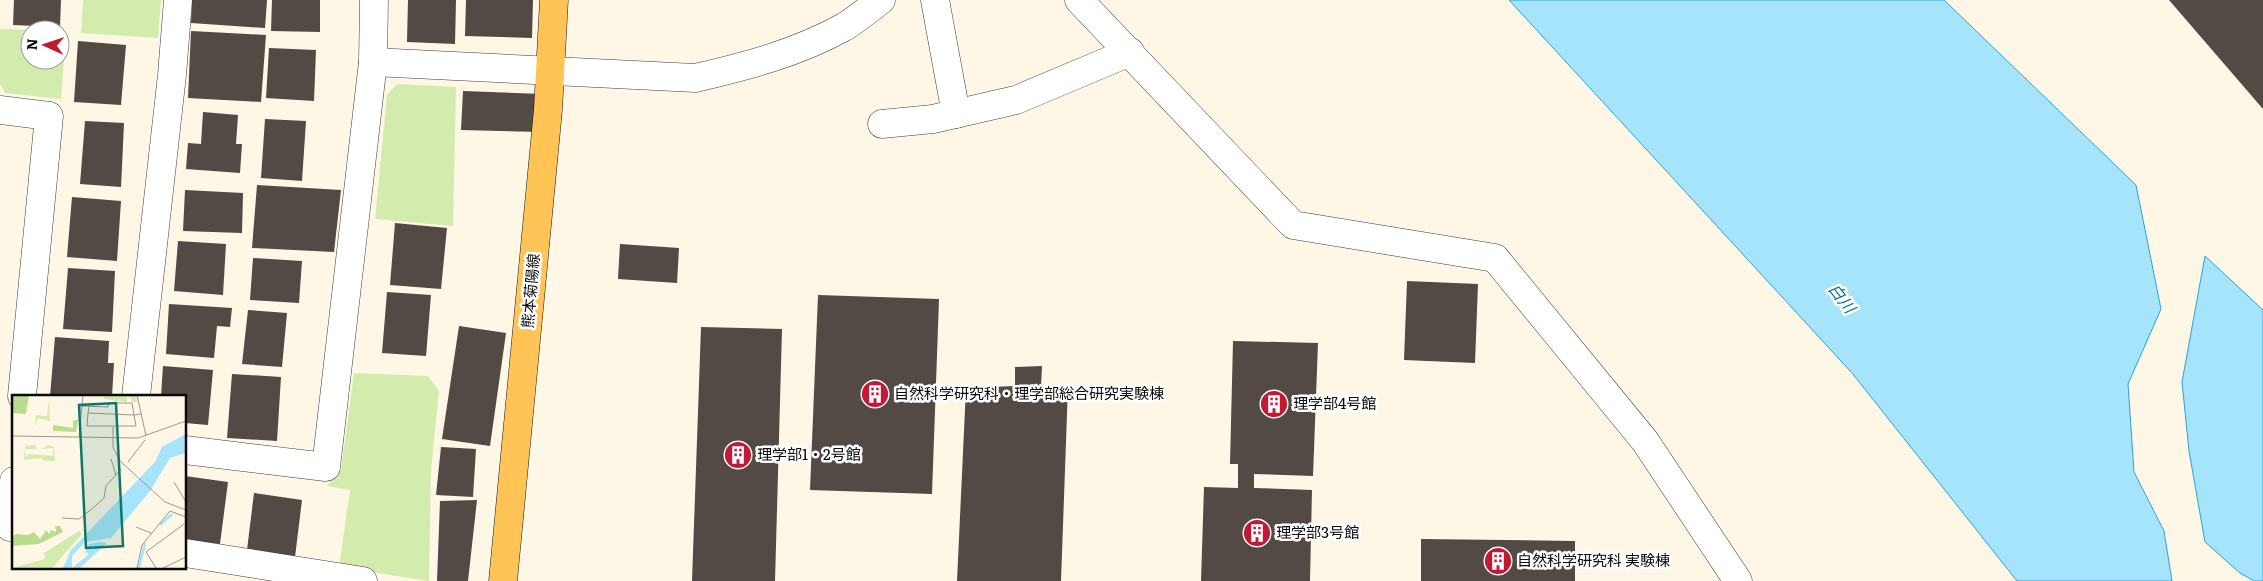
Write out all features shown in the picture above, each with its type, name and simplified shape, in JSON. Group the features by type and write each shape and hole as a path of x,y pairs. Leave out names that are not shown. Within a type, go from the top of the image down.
{"main road":[{"name":"熊本菊陽線","path":"503,581 551,71 554,0"}],"street":[{"path":"136,395 171,84 178,0"},
{"path":"186,450 326,467 373,62 374,0"},
{"path":"373,62 695,78 744,67 797,49 844,26 881,0"},
{"path":"935,0 956,114"},
{"path":"1079,0 1293,225 1495,258 1645,441 1738,581"},
{"path":"882,124 933,119 1016,100 1130,52"},
{"path":"0,110 49,116 22,395"},
{"path":"8,526 12,497"},
{"path":"186,553 363,581"}],"green space":[{"path":"83,0 161,0 158,38 81,33"},
{"path":"0,29 20,30 20,70 63,70 61,99 5,93 0,84"},
{"path":"397,84 456,87 453,226 375,219 387,95"},
{"path":"354,373 428,376 439,391 431,471 429,581 339,567 350,490 327,486 341,470"}],"water":[{"name":"白川","path":"1509,0 1944,0 2136,185 2161,309 2128,384 2134,472 2164,531 2172,581 2017,581 1852,373"},
{"path":"2205,256 2263,310 2263,581 2254,581 2240,573 2205,542 2189,451 2182,382"}],"building":[{"path":"14,0 61,0 60,20 20,20 20,25 13,25"},
{"path":"192,0 267,0 265,28 191,23"},
{"path":"272,0 320,0 320,32 271,31"},
{"path":"408,0 456,0 455,44 407,42"},
{"path":"466,0 533,0 532,38 465,36"},
{"path":"2169,0 2263,0 2263,109"},
{"path":"191,31 266,35 261,102 188,98"},
{"path":"78,41 126,45 121,105 74,102"},
{"path":"269,48 316,50 314,101 266,98"},
{"path":"463,91 543,94 542,132 461,130"},
{"path":"203,112 238,115 236,144 242,144 240,173 186,169 188,143 201,144"},
{"path":"265,119 306,121 302,181 261,178"},
{"path":"85,121 124,123 121,187 80,184"},
{"path":"257,185 341,190 334,252 252,248"},
{"path":"185,190 243,193 242,233 183,231"},
{"path":"72,197 121,201 117,261 67,257"},
{"path":"395,223 447,228 441,289 390,285"},
{"path":"178,241 226,244 223,295 174,291"},
{"path":"620,244 679,248 677,283 618,279"},
{"path":"253,258 302,261 299,303 250,300"},
{"path":"68,268 115,271 112,332 63,329"},
{"path":"1407,281 1478,284 1475,363 1404,360"},
{"path":"387,292 431,295 426,356 382,353"},
{"name":"自然科学研究科・理学部総合研究実験棟","path":"818,295 939,299 932,494 810,490"},
{"path":"169,304 232,308 230,327 217,326 214,358 166,354"},
{"path":"248,310 287,313 282,367 242,364"},
{"path":"459,326 506,333 490,446 442,439"},
{"name":"理学部1・2号館","path":"701,327 782,329 775,581 692,581"},
{"path":"55,337 109,341 108,363 114,363 112,395 50,395"},
{"path":"1233,341 1318,343 1313,476 1254,474 1254,488 1312,490 1310,581 1201,581 1204,487 1238,488 1238,464 1230,464"},
{"path":"163,366 213,370 208,425 186,423 186,395 161,395"},
{"path":"1042,366 1041,386 1068,386 1061,581 957,581 966,388 1015,386 1015,367"},
{"path":"232,374 281,377 277,441 227,438"},
{"path":"441,447 476,449 473,497 436,495"},
{"path":"186,476 228,482 220,544 186,540"},
{"path":"254,493 302,500 295,557 247,550"},
{"path":"477,500 468,581 437,581 440,501"},
{"name":"自然科学研究科 実験棟","path":"1421,539 1575,541 1575,581 1421,581"}],"place":[{"name":"自然科学研究科・理学部総合研究実験棟","path":"875,394"},
{"name":"理学部4号館","path":"1274,404"},
{"name":"理学部1・2号館","path":"738,455"},
{"name":"理学部3号館","path":"1257,533"},
{"name":"自然科学研究科 実験棟","path":"1498,561"}]}
